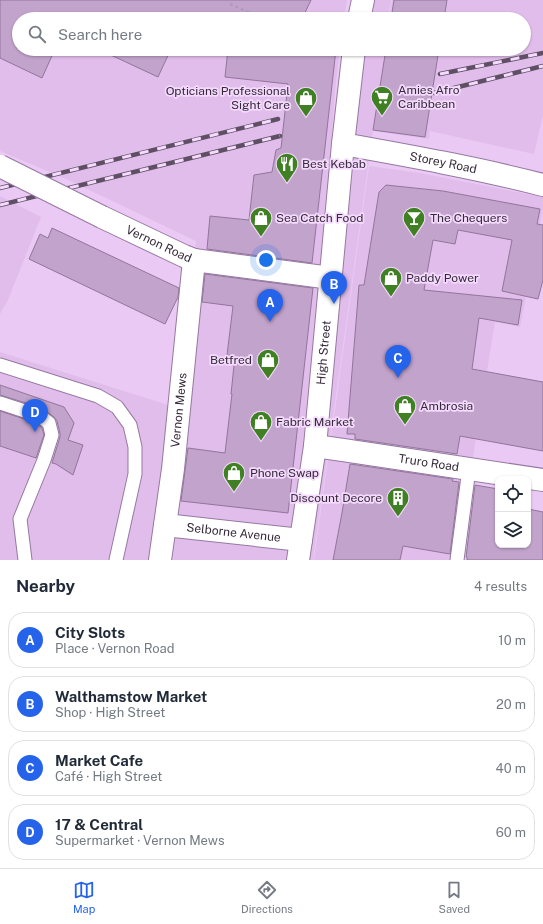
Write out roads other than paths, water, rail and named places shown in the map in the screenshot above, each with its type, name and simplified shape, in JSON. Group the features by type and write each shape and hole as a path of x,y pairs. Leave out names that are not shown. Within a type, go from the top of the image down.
{"street":[{"path":"360,12 363,0"},
{"name":"High Street","path":"300,550 315,446 322,277 343,144 353,56"},
{"name":"Storey Road","path":"343,144 445,163 543,185"},
{"name":"Vernon Road","path":"0,166 102,217 194,260 322,277"},
{"name":"Vernon Mews","path":"160,560 173,469 194,260"},
{"name":"Truro Road","path":"315,446 543,480"},
{"name":"Selborne Avenue","path":"165,525 300,550"}],"lane":[{"path":"0,365 98,396 117,407 130,425 135,447 135,474 116,560"},
{"path":"0,403 40,416 49,423 52,435 44,460 20,519 25,560"},
{"path":"457,560 469,469"}],"railway":[{"path":"531,55 543,53"},
{"path":"440,74 528,56"},
{"path":"434,93 543,66"},
{"path":"0,188 278,119"},
{"path":"0,205 280,136"}],"place":[{"name":"Amies Afro Caribbean","path":"382,116"},
{"name":"Opticians Professional Sight Care","path":"306,118"},
{"name":"Best Kebab","path":"287,184"},
{"name":"Sea Catch Food","path":"261,238"},
{"name":"The Chequers","path":"414,238"},
{"name":"Paddy Power","path":"391,298"},
{"name":"Walthamstow Market","path":"334,304"},
{"name":"City Slots","path":"270,322"},
{"name":"Market Cafe","path":"398,378"},
{"name":"Betfred","path":"268,380"},
{"name":"Ambrosia","path":"405,426"},
{"name":"17 & Central","path":"35,432"},
{"name":"Fabric Market","path":"261,442"},
{"name":"Phone Swap","path":"234,492"},
{"name":"Discount Decore","path":"398,518"}]}
